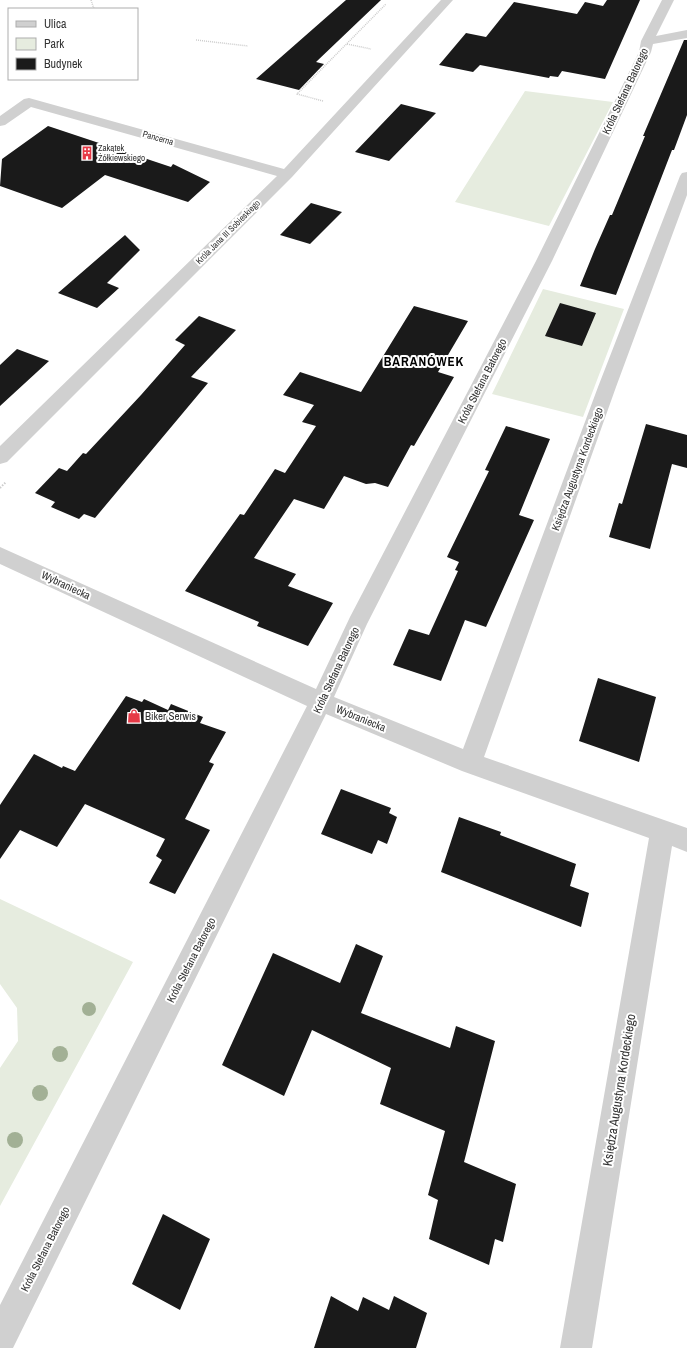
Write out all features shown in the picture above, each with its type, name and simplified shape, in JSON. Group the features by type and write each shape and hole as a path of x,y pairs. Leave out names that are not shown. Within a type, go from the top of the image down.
{"street":[{"name":"Króla Jana III Sobieskiego","path":"0,456 287,174 448,0"},
{"name":"Króla Stefana Batorego","path":"0,1339 322,702 357,623 544,261 645,52 647,41 668,0"},
{"path":"647,41 687,34"},
{"name":"Pancerna","path":"0,122 29,102 287,174"},
{"name":"Księdza Augustyna Kordeckiego","path":"470,763 607,387 687,176"},
{"name":"Wybraniecka","path":"0,555 322,702 470,763 675,836"},
{"name":"Księdza Augustyna Kordeckiego","path":"576,1348 675,836"}],"path":[{"path":"325,101 297,94 386,4"},
{"path":"196,40 248,46"},
{"path":"347,44 376,50"}],"green space":[{"path":"525,91 613,102 549,226 455,202"},
{"path":"543,289 624,309 583,417 492,394"},
{"path":"0,899 133,962 0,1206 0,1068 18,1041 17,1008 0,984"}],"building":[{"path":"346,0 381,0 316,62 324,64 299,90 256,79"},
{"path":"607,0 640,0 605,79 562,71 558,77 550,76 549,78 480,65 473,72 439,65 466,33 486,37 514,2 577,14 585,2 603,6"},
{"path":"684,40 687,40 687,115 616,295 580,286 610,215 612,215 645,136 643,136"},
{"path":"401,104 436,113 389,161 355,152"},
{"path":"48,126 171,167 173,164 210,182 188,202 105,175 62,208 0,186 2,159"},
{"path":"311,203 342,212 310,244 280,235"},
{"path":"125,235 140,250 107,283 119,288 97,308 58,293"},
{"path":"560,303 596,313 582,346 545,336"},
{"path":"414,306 468,321 438,372 454,377 414,446 411,445 388,487 375,483 366,484 344,476 324,509 294,499 254,558 296,574 288,586 333,603 308,646 257,626 259,622 185,591 240,514 244,515 275,469 285,473 316,426 302,422 314,405 283,395 300,372 361,392"},
{"path":"199,316 236,330 191,377 208,383 95,518 84,514 79,519 51,507 55,502 35,493 59,468 67,471 83,453 86,454 141,395 185,345 175,340"},
{"path":"17,349 49,361 0,406 0,365"},
{"path":"646,424 687,435 687,468 672,464 650,549 609,537 619,503 622,504"},
{"path":"506,426 550,439 519,515 534,520 486,627 465,620 441,681 393,665 409,629 429,635 458,571 455,570 459,562 447,557 489,471 485,470"},
{"path":"598,678 656,697 639,762 579,741"},
{"path":"126,696 142,702 144,699 168,710 171,704 203,717 200,723 226,732 209,762 214,764 185,819 210,830 175,894 149,883 162,860 156,856 165,839 85,804 57,847 20,830 0,859 0,805 34,754 62,768 63,766 75,771"},
{"path":"341,789 391,808 389,813 397,817 387,844 378,840 372,854 321,834"},
{"path":"459,817 501,832 500,835 576,864 570,886 589,893 581,927 441,872"},
{"path":"356,944 383,956 361,1013 450,1048 456,1026 495,1041 464,1162 516,1184 503,1242 495,1239 489,1265 429,1239 438,1200 428,1195 445,1131 380,1104 391,1068 312,1030 284,1096 222,1065 273,953 340,983"},
{"path":"163,1214 210,1239 180,1310 132,1284"},
{"path":"331,1296 358,1311 363,1297 389,1310 394,1296 427,1313 416,1348 314,1348"}],"place":[{"name":"Zakątek Żółkiewskiego","path":"87,153"},
{"name":"Biker Serwis","path":"134,716"}],"district":[{"name":"BARANÓWEK","path":"424,361"}]}
